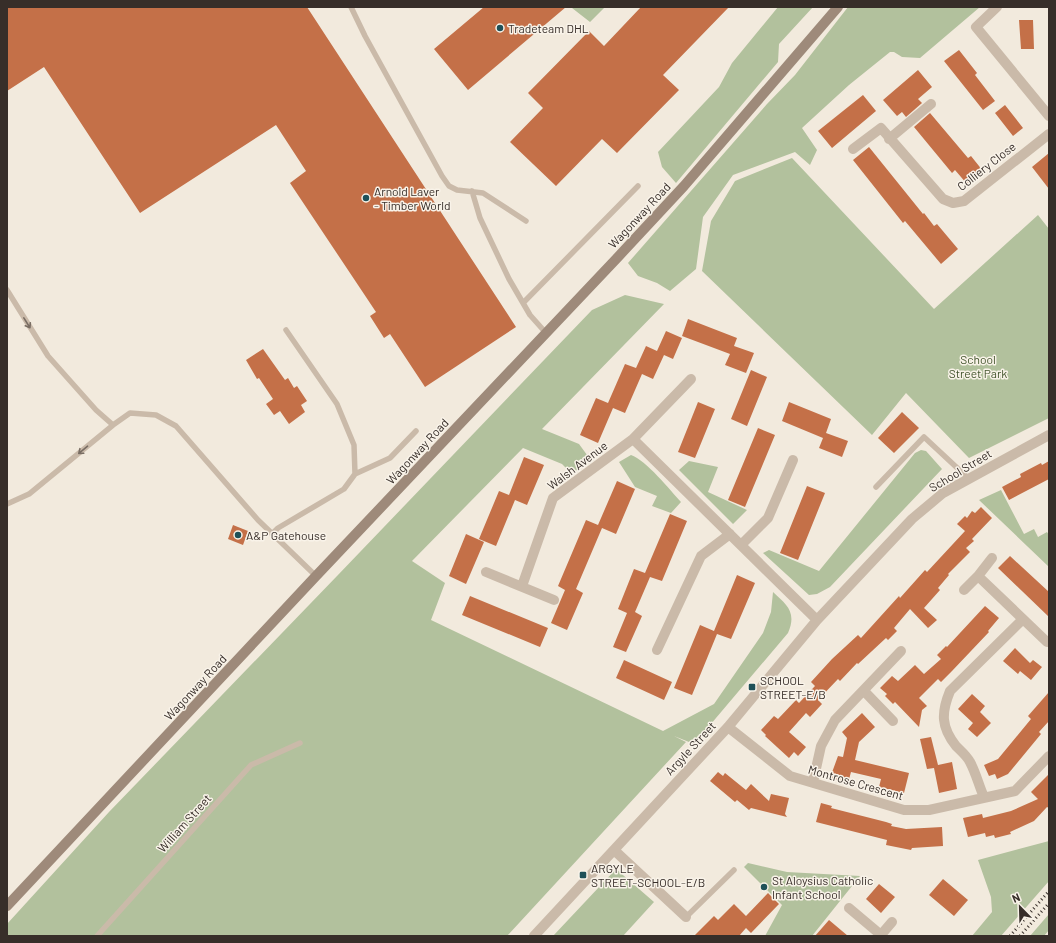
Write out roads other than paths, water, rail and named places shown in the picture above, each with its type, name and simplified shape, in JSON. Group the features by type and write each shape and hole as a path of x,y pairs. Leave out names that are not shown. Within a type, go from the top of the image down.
{"main road":[{"name":"Wagonway Road","path":"7,906 684,186 838,7"}],"street":[{"path":"997,7 976,27 1049,116"},
{"path":"889,139 931,104"},
{"name":"Colliery Close","path":"853,149 881,128 889,139 943,198 953,203 964,201 1049,134"},
{"name":"Walsh Avenue","path":"522,586 553,498 633,439 691,379"},
{"name":"School Street","path":"861,575 912,519 943,493 1049,435"},
{"path":"633,439 817,620"},
{"path":"741,545 768,518 793,460"},
{"path":"657,650 701,556 730,534"},
{"path":"964,590 978,576 992,558"},
{"path":"486,572 554,600"},
{"name":"Argyle Street","path":"534,936 728,727 817,620 861,575"},
{"path":"978,576 1047,642"},
{"path":"984,797 970,761 956,746 948,734 945,726 945,704 950,691 1023,619"},
{"path":"813,782 820,746 831,726 900,651"},
{"path":"864,691 893,721"},
{"name":"Montrose Crescent","path":"728,727 790,776 904,810 929,810 1015,791 1049,756"},
{"path":"614,850 686,917"},
{"path":"849,908 880,936 892,922"}],"lane":[{"path":"351,7 365,36 442,176 449,186 457,190 482,193 526,221"},
{"path":"523,303 638,186"},
{"path":"472,191 480,218 509,279 530,315 546,333"},
{"path":"7,290 48,356 96,410 113,425"},
{"path":"286,330 337,404 354,445 355,474"},
{"path":"7,504 29,494 113,425 130,413 156,415 176,426 258,520 316,576"},
{"path":"272,534 278,528 344,489 355,474 390,458 416,431"},
{"path":"876,487 924,437 968,478"},
{"name":"William Street","path":"97,936 251,765 300,743"},
{"path":"686,917 734,870"}],"railway":[{"path":"1010,936 1049,891"},
{"path":"1020,936 1049,903"}],"place":[{"name":"Tradeteam DHL","path":"500,28"},
{"name":"Arnold Laver - Timber World","path":"366,198"},
{"name":"A&P Gatehouse","path":"238,535"},
{"name":"SCHOOL STREET-E/B","path":"752,687"},
{"name":"ARGYLE STREET-SCHOOL-E/B","path":"583,875"},
{"name":"St Aloysius Catholic Infant School","path":"764,887"}],"park label":[{"name":"School Street Park","path":"978,366"}]}
